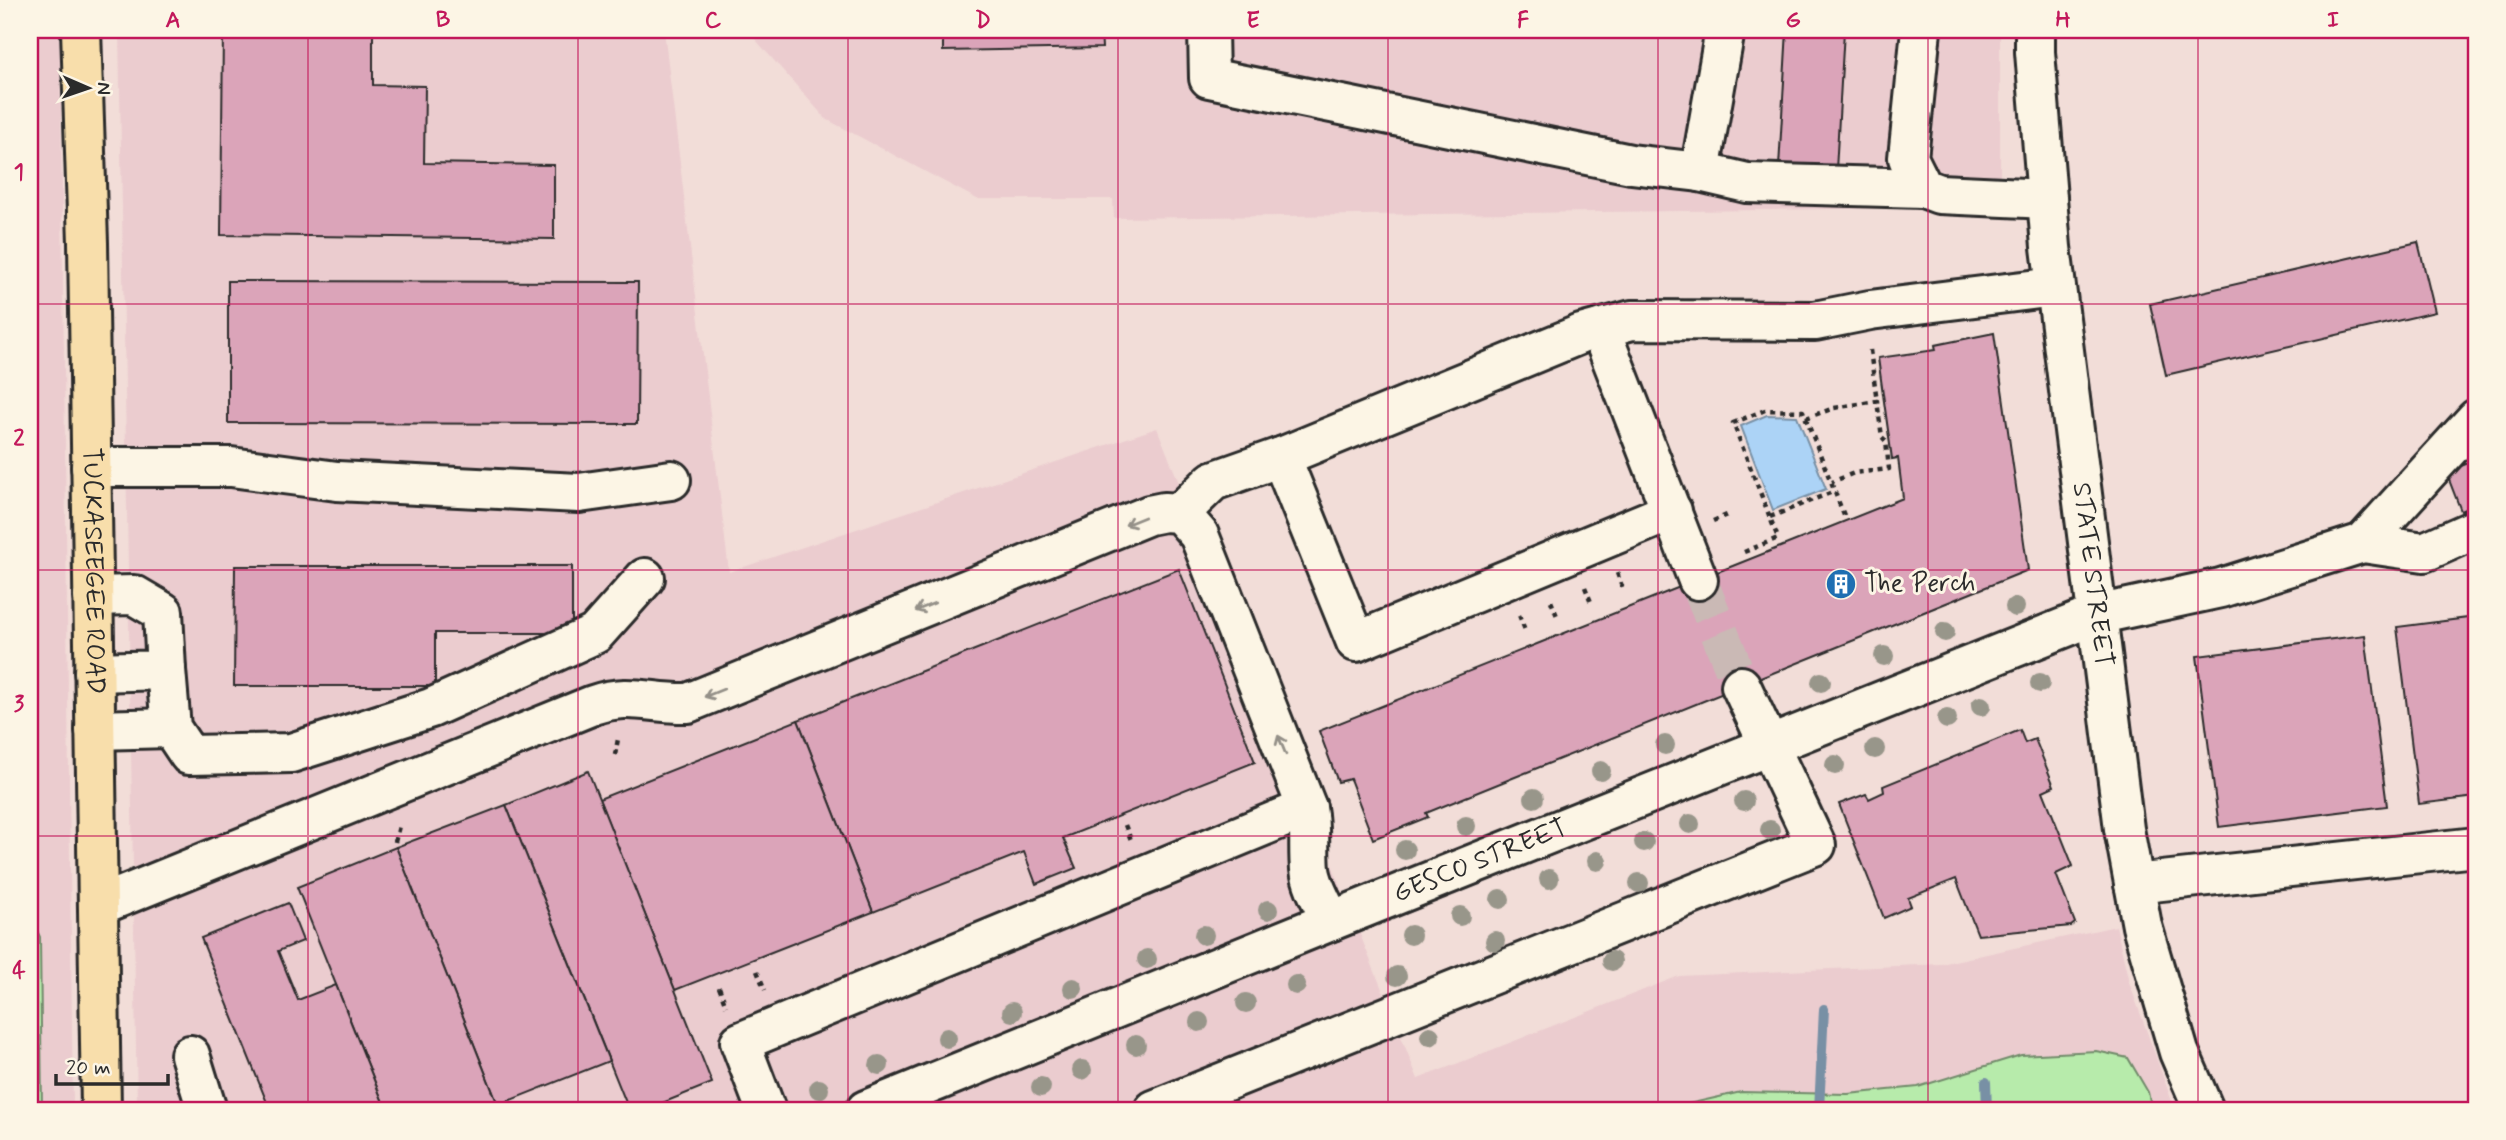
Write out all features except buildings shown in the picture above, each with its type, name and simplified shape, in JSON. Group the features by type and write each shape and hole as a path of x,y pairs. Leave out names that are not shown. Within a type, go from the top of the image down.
{"main road":[{"name":"TUCKASEEGEE ROAD","path":"81,30 101,1110"}],"street":[{"path":"1208,30 1209,78 1631,164 1700,172 1747,183 1923,188 1939,194 2047,199"},
{"path":"1700,172 1725,30"},
{"path":"1921,30 1908,158 1923,188"},
{"name":"STATE STREET","path":"2035,30 2056,287 2124,829 2142,926 2179,1052 2204,1110"},
{"path":"1180,513 1213,481 1281,457 1581,334 1632,320 1815,321 1870,310 2056,287"},
{"path":"1600,329 1698,580"},
{"path":"2363,543 2476,419"},
{"path":"1281,457 1356,642 1672,511"},
{"path":"91,467 231,467 337,481 579,493 671,480"},
{"path":"98,906 593,705 625,698 670,704 688,703 1149,515 1164,512 1180,513 1199,535 1307,808 1311,828 1312,879 1331,921"},
{"path":"2363,543 2424,552 2476,529"},
{"name":"GESCO STREET","path":"866,1110 2096,615 2221,589 2363,543"},
{"path":"93,596 135,596 163,612 171,728 189,755 290,753 431,708 595,634 645,578"},
{"path":"94,672 166,670"},
{"path":"1154,1110 1816,845 1741,686"},
{"path":"96,730 171,728"},
{"path":"766,1110 740,1042 1307,808"},
{"path":"2134,884 2476,847"},
{"path":"190,1055 207,1110"}],"path":[{"path":"1832,482 1854,473 1889,469 1886,441 1882,437 1870,344"},
{"path":"1806,418 1834,408 1877,401"},
{"path":"1744,552 1778,538 1732,423 1765,410 1804,411 1845,517"},
{"path":"1770,517 1835,491"}],"shaded area":[{"path":"30,30 60,30 73,1110 30,1110"},
{"path":"119,30 664,30 729,572 1157,428 1418,1079 1679,976 1941,964 2116,926 2129,982 2175,1110 137,1110"},
{"path":"747,30 2000,30 2000,207 1114,218 1113,199 977,199 826,119"}],"green space":[{"path":"30,916 40,937 42,1110 30,1110"},
{"path":"2096,1051 2128,1058 2148,1092 2152,1110 1669,1110 1741,1092 1848,1094 1918,1087 2021,1055"}],"water":[{"path":"1767,415 1797,416 1826,489 1773,510 1741,426"}],"waterway":[{"path":"1819,1110 1824,1009"},
{"path":"1986,1082 1987,1110"}],"tunnel":[{"path":"1698,580 1741,686"}],"place":[{"name":"The Perch","path":"1841,584"}]}
